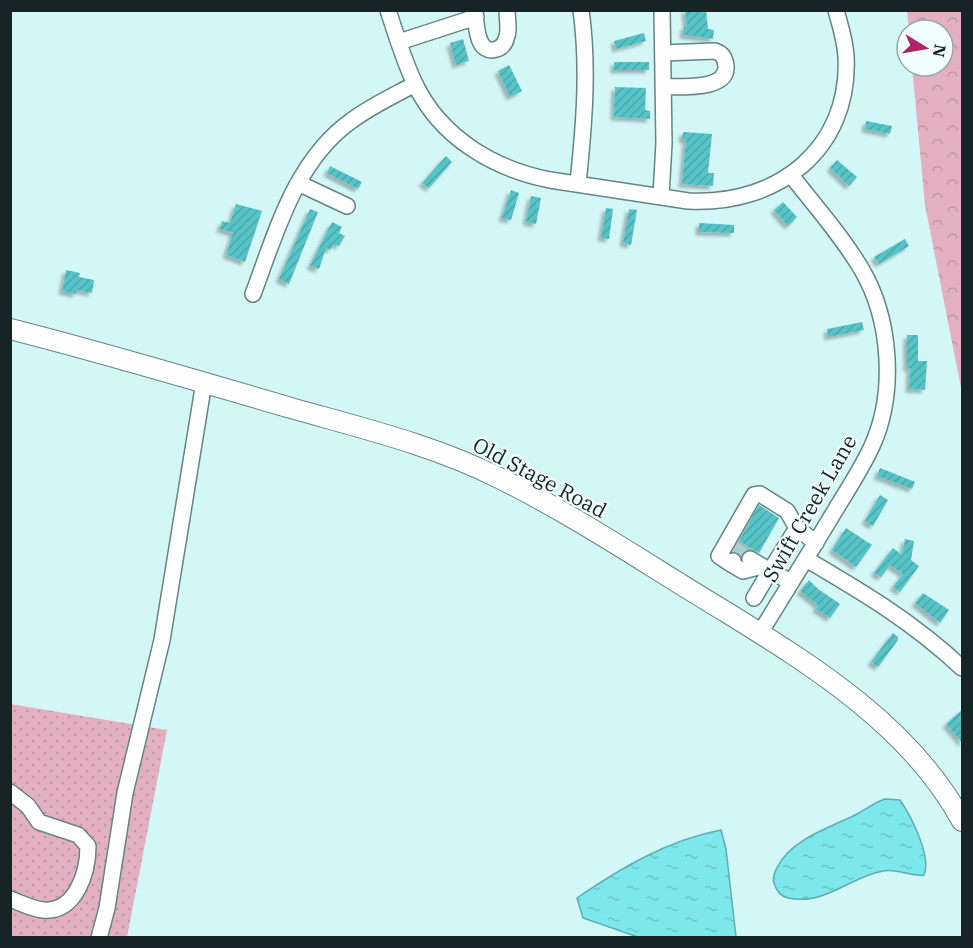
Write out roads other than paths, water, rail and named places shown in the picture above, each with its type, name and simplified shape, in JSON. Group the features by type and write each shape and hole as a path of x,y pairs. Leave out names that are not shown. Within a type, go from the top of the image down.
{"main road":[{"name":"Old Stage Road","path":"10,329 99,352 400,439 498,477 612,542 760,633 824,676 868,709 915,756 937,782 963,821"}],"street":[{"path":"388,10 415,84 430,108 447,128 468,146 493,162 530,176 708,202 735,199 757,193 791,176 816,152 825,139 840,103 846,72 846,55 836,10"},
{"path":"399,42 476,14 481,42 486,48 501,47 507,37 507,10"},
{"path":"578,183 584,134 585,88 581,10"},
{"path":"661,196 664,143 662,10"},
{"path":"663,53 716,51 725,59 726,70 723,78 714,84 663,87"},
{"path":"253,294 285,212 309,163 350,122 415,84"},
{"name":"Swift Creek Lane","path":"760,633 872,446 882,410 886,363 881,318 861,270 825,217 791,176"},
{"path":"298,183 347,206"},
{"path":"99,938 107,908 125,793 162,640 204,382"},
{"path":"797,528 761,565 742,571 730,554 754,495 760,494 787,511 797,528 816,543"},
{"path":"806,559 889,608 963,668"},
{"path":"761,565 791,582"},
{"path":"754,598 761,565"},
{"path":"10,792 28,806 39,822 78,835 88,846 88,858 79,887 70,899 59,907 43,910 10,899"}],"water":[{"path":"885,799 900,800 910,816 923,848 926,867 924,875 883,871 814,898 788,898 779,892 774,883 774,874 784,857 792,849 811,836"},
{"path":"721,830 726,849 736,937 638,937 583,918 577,898 594,887 646,856 682,841"}],"tunnel":[{"path":"730,546 750,559"}]}
